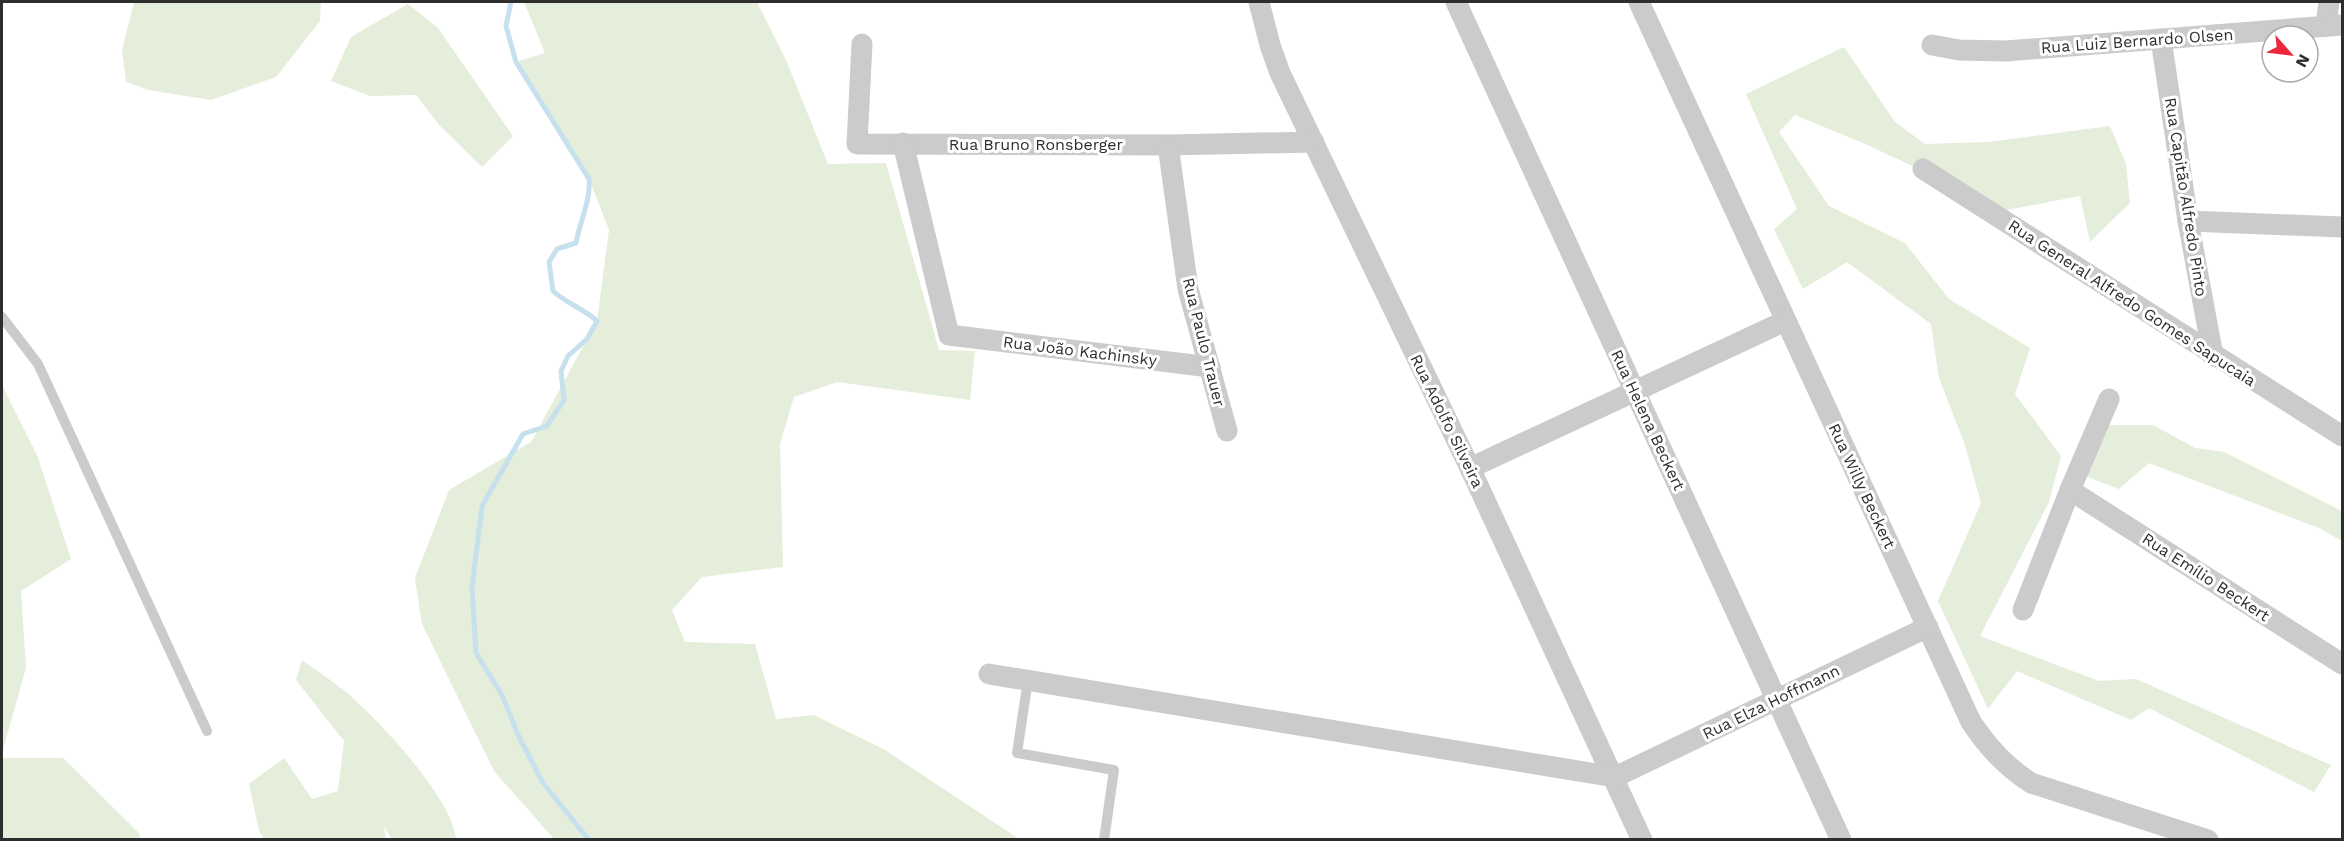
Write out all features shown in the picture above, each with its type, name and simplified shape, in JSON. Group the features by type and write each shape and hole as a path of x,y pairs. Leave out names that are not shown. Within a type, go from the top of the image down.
{"street":[{"name":"Rua Adolfo Silveira","path":"1259,2 1277,63 1470,468 1615,777 1642,840"},
{"name":"Rua Helena Beckert","path":"1456,2 1841,840"},
{"name":"Rua Willy Beckert","path":"1640,2 1971,722 1996,756 2031,783 2202,839"},
{"path":"2329,2 2334,26"},
{"name":"Rua Luiz Bernardo Olsen","path":"1932,45 1989,52 2334,26"},
{"name":"Rua Capitão Alfredo Pinto","path":"2161,39 2188,221 2213,356"},
{"name":"Rua Bruno Ronsberger","path":"862,44 857,144 1168,145 1314,142"},
{"name":"Rua João Kachinsky","path":"903,143 949,335 1210,367"},
{"name":"Rua Paulo Trauer","path":"1168,145 1188,289 1227,431"},
{"name":"Rua General Alfredo Gomes Sapucaia","path":"1923,169 2213,356 2343,436"},
{"path":"2188,221 2343,227"},
{"path":"1470,468 1785,321"},
{"path":"2023,610 2109,399"},
{"name":"Rua Emílio Beckert","path":"2070,490 2343,664"},
{"name":"Rua Elza Hoffmann","path":"1615,777 1928,627"},
{"path":"989,674 1615,777"}],"lane":[{"path":"2,317 38,364 207,731"},
{"path":"1028,680 1017,753 1114,770 1104,840"}],"green space":[{"path":"134,2 321,2 320,21 276,77 211,100 149,90 126,82 122,50"},
{"path":"524,2 757,2 786,60 828,164 886,163 939,350 975,351 970,400 837,382 794,397 780,444 783,567 702,577 672,610 685,642 755,644 776,719 814,715 885,750 1019,839 554,839 494,771 422,624 415,578 449,490 531,442 597,321 609,230 589,179 516,62 545,53"},
{"path":"408,4 438,28 513,136 482,167 440,126 416,95 370,96 331,81 351,37"},
{"path":"1844,47 1895,122 1925,144 1988,142 2110,126 2126,164 2130,203 2090,242 2080,196 2007,210 1863,143 1795,115 1779,132 1829,206 1905,243 1949,299 2030,348 2015,394 2061,456 2049,502 1980,636 2099,681 2136,679 2331,765 2314,792 2149,708 2131,720 2017,671 1988,709 1938,601 1981,503 1965,445 1939,378 1931,324 1847,262 1803,289 1774,229 1797,209 1746,94"},
{"path":"2,385 37,455 71,559 21,591 26,668 2,753"},
{"path":"2098,425 2153,425 2195,448 2224,452 2342,511 2342,541 2319,528 2149,463 2119,489 2077,473"},
{"path":"302,660 361,705 394,740 442,803 456,839 392,839 384,827 386,839 264,839 259,831 249,784 284,758 312,799 338,791 344,741 296,680"},
{"path":"2,758 63,758 138,832 141,839 2,839"}],"waterway":[{"path":"511,2 506,26 516,62 589,179 587,203 576,243 557,249 549,262 553,291 597,321 587,339 568,356 561,371 564,400 547,426 523,434 482,506 472,587 476,653 502,695 519,737 543,783 589,840"}]}
